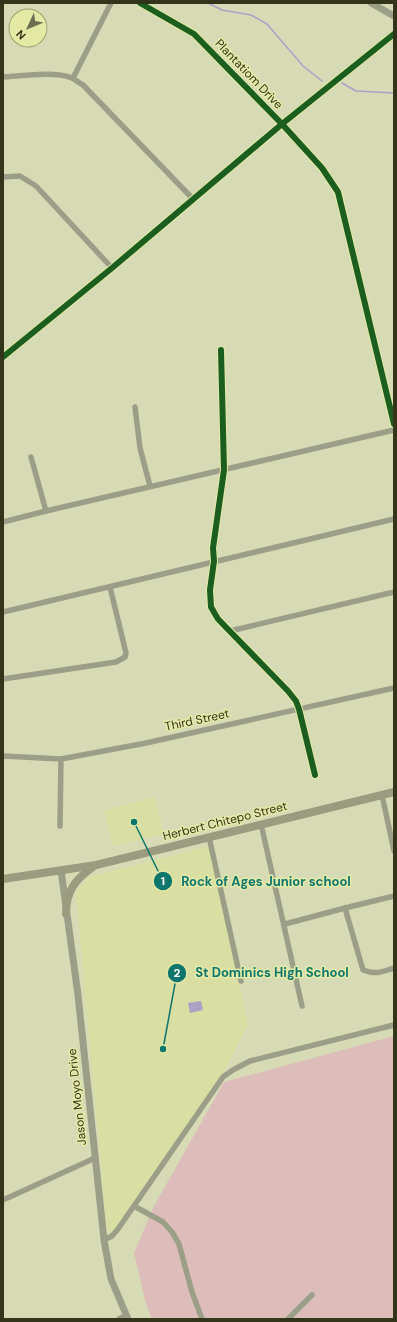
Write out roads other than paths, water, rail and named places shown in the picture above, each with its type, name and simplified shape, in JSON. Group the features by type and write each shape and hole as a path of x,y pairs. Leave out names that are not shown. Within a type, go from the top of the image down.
{"main road":[{"name":"Herbert Chitepo Street","path":"3,879 96,865 394,792"},
{"path":"66,914 66,904 70,890 82,875 96,865"}],"street":[{"path":"73,78 110,3"},
{"name":"Plantatiom Drive","path":"140,3 194,34 282,124 394,34"},
{"path":"371,3 394,16"},
{"path":"3,77 63,75 73,78 83,85 193,199"},
{"path":"3,357 112,268 282,124 322,168 338,192 394,424"},
{"path":"3,177 20,176 36,186 112,268"},
{"path":"221,350 224,470 213,548 214,561 210,590 211,607 218,619 296,701 315,775"},
{"path":"135,407 140,448 150,486"},
{"path":"3,522 46,510 394,430"},
{"path":"32,457 46,510"},
{"path":"3,612 394,519"},
{"path":"3,679 116,662 125,657 126,653 110,587"},
{"path":"230,631 394,592"},
{"name":"Third Street","path":"3,756 61,759 146,743 394,688"},
{"path":"60,826 61,759"},
{"path":"382,795 394,851"},
{"path":"261,824 302,1006"},
{"path":"209,837 241,981"},
{"name":"Jason Moyo Drive","path":"61,870 78,995 104,1240 111,1279 128,1317"},
{"path":"284,924 394,896"},
{"path":"344,908 363,970 371,973 378,973 394,968"},
{"path":"104,1240 112,1236 134,1206 223,1077 250,1061 394,1025"},
{"path":"3,1200 95,1158"},
{"path":"134,1206 163,1222 172,1232 179,1244 192,1292 202,1319"},
{"path":"288,1319 312,1295"},
{"path":"119,1319 128,1317"}],"waterway":[{"path":"208,3 222,10 251,15 267,24 303,66 322,81"},
{"path":"342,83 356,91 394,93"}],"place":[{"name":"Rock of Ages Junior school","path":"134,822"},
{"name":"St Dominics High School","path":"163,1049"}]}
